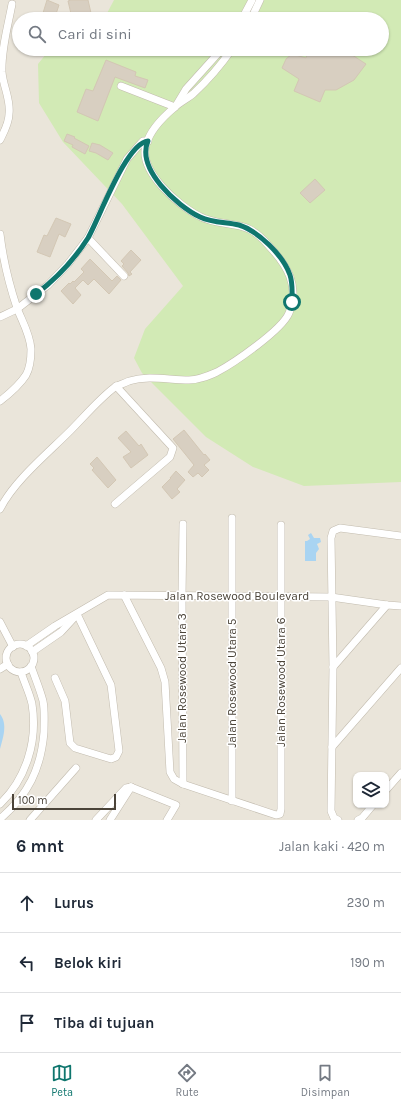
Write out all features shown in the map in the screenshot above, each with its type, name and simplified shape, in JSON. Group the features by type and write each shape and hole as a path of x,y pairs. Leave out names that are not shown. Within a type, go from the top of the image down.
{"street":[{"path":"246,12 252,0"},
{"path":"254,12 260,0"},
{"path":"0,140 8,122 9,114 9,106 2,73 2,62 12,4"},
{"path":"175,107 186,89 216,56"},
{"path":"0,509 4,501 19,482 116,386 143,378 188,380 203,378 218,372 263,340 281,324 288,315 292,302 292,287 289,273 281,259 264,240 251,230 238,225 214,222 200,217 179,203 154,178 146,161 145,147 152,131 175,107 192,94 226,56"},
{"path":"121,86 175,107"},
{"path":"0,317 17,309 48,285 68,264 88,238 127,159 141,143 148,141"},
{"path":"0,234 6,269 17,309 27,332 31,348 30,364 26,375 0,402"},
{"path":"88,238 124,276"},
{"path":"115,504 170,457 173,448 116,386"},
{"name":"Jalan Rosewood Utara 5","path":"232,518 232,801"},
{"name":"Jalan Rosewood Utara 3","path":"183,524 183,784"},
{"name":"Jalan Rosewood Utara 6","path":"232,801 276,816 280,814 281,525"},
{"path":"338,820 334,818 331,811 333,667 331,538 333,530 340,528 401,536"},
{"name":"Jalan Rosewood Boulevard","path":"26,646 55,626 108,595 332,596 401,606"},
{"path":"124,595 161,668 165,682 170,772 174,779 183,784 232,801"},
{"path":"333,667 387,605"},
{"path":"55,678 65,701 70,743 75,748 111,759 116,756 119,751 111,685 77,614"},
{"name":"Jalan Rosewood Boulevard","path":"32,652 61,632 77,614"},
{"path":"0,622 13,647"},
{"path":"17,645 26,646 32,652 34,659 28,669 21,672 13,670 8,664 7,654 13,647 17,645"},
{"path":"0,669 8,664"},
{"path":"0,819 21,798 31,782 40,761 43,743 43,702 31,666"},
{"path":"332,747 401,668"},
{"path":"0,804 12,791 21,777 29,758 32,742 32,704 21,672"},
{"path":"30,820 76,768"},
{"path":"389,787 401,774"},
{"path":"110,820 131,786"},
{"path":"96,820 126,788 131,786 176,805 167,820"},
{"path":"358,820 370,808"}],"shaded area":[{"path":"0,0 401,0 401,820 0,820"}],"green space":[{"path":"114,0 401,0 401,482 304,486 253,467 206,437 142,373 134,358 145,329 183,286 122,204 63,142 39,103 38,64 44,56 389,56 389,12 108,12"}],"water":[{"path":"311,533 314,538 320,538 321,542 317,544 319,549 316,553 316,561 305,561 305,541 310,539 308,535"},
{"path":"0,714 4,722 4,727 0,749"}],"building":[{"path":"47,0 59,5 57,12 43,12"},
{"path":"88,0 91,12 71,12 68,1"},
{"path":"290,56 306,58 307,56 354,56 366,64 354,80 336,90 325,90 320,102 294,91 299,79 282,68 286,59"},
{"path":"106,60 136,72 135,76 148,80 145,88 115,77 98,121 77,112 86,89 93,91"},
{"path":"67,134 89,146 85,154 72,147 73,145 64,141"},
{"path":"92,143 100,145 113,153 108,160 89,151"},
{"path":"315,179 325,190 310,203 300,193"},
{"path":"56,218 71,224 65,237 59,234 50,257 37,252 44,235 47,236"},
{"path":"131,250 141,260 130,272 132,274 129,276 122,266 124,264 121,261"},
{"path":"90,259 112,281 117,276 121,280 109,294 94,279 88,285 83,280 75,288 81,295 73,304 61,291 69,283 74,282 84,272 81,269"},
{"path":"184,430 204,455 205,454 210,460 204,465 209,470 202,477 198,473 193,477 188,472 194,465 173,439"},
{"path":"126,431 139,446 141,444 148,455 131,468 123,457 131,452 118,438"},
{"path":"97,457 116,480 108,488 92,470 94,468 90,464"},
{"path":"176,471 185,480 177,489 180,492 172,499 162,487"}],"route":[{"path":"36,294 48,285 68,264 88,238 127,159 141,143 148,141 145,147 146,161 154,178 184,207 200,217 214,222 238,225 251,230 264,240 281,259 289,273 292,287 292,302"}]}
